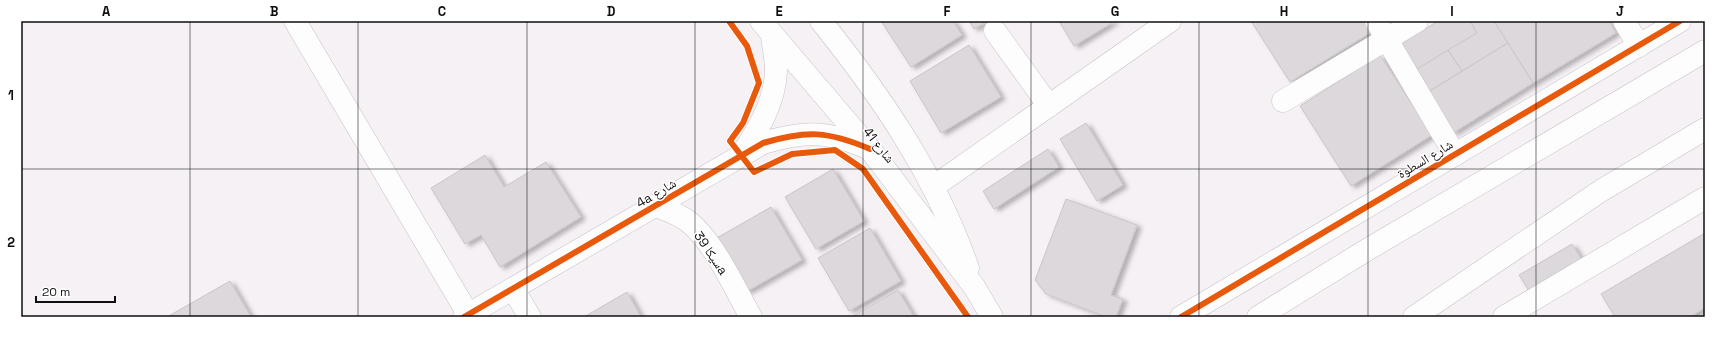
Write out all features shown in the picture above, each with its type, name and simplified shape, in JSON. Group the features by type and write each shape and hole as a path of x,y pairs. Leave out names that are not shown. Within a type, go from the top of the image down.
{"street":[{"path":"295,21 466,316"},
{"name":"شارع 41","path":"821,21 860,69 902,130 949,220 975,288"},
{"path":"933,187 1170,21"},
{"path":"1283,102 1381,30 1417,21"},
{"path":"1624,21 1639,46"},
{"name":"شارع السطوة","path":"1181,317 1680,21"},
{"name":"4a شارع","path":"740,155 759,130 771,100 776,68 766,28"},
{"name":"شارع 41","path":"766,28 870,149 975,288 992,317"},
{"path":"1381,30 1455,155"},
{"path":"994,31 1049,106"},
{"path":"1258,317 1370,248 1705,51"},
{"path":"1414,317 1602,190 1705,129"},
{"name":"4a شارع","path":"466,316 656,206 740,155 763,143 790,135 817,133 844,138 870,149"},
{"path":"1504,317 1705,198"},
{"name":"سيكا 39a","path":"656,206 673,212 689,222 702,235 751,317"},
{"path":"513,289 530,317"}],"building":[{"path":"881,21 953,21 962,35 911,67"},
{"path":"969,21 987,21 974,29"},
{"path":"1059,21 1115,21 1074,46"},
{"path":"1251,21 1367,21 1373,31 1290,82"},
{"path":"1438,21 1470,21 1477,33 1414,71 1399,45"},
{"path":"1470,21 1494,21 1508,43 1462,71 1448,50 1477,33"},
{"path":"1494,21 1609,21 1616,33 1533,83"},
{"path":"1508,43 1533,83 1453,133 1428,92"},
{"path":"969,45 1001,97 941,133 910,81"},
{"path":"1448,50 1462,71 1428,92 1414,71"},
{"path":"1380,55 1432,135 1351,186 1300,106"},
{"path":"1086,123 1123,185 1097,201 1060,139"},
{"path":"1048,149 1059,167 994,209 983,191"},
{"path":"485,155 504,187 546,162 581,217 500,267 481,235 465,244 431,188"},
{"path":"833,169 864,221 816,249 785,197"},
{"path":"1066,199 1137,225 1111,295 1123,299 1116,317 1106,317 1046,294 1035,280"},
{"path":"771,207 802,260 746,292 715,239"},
{"path":"870,228 901,281 849,311 818,258"},
{"path":"1705,233 1705,308 1690,317 1615,317 1601,294"},
{"path":"1572,244 1582,260 1529,291 1519,275"},
{"path":"230,281 251,317 167,317"},
{"path":"898,290 914,317 851,317"},
{"path":"627,292 641,317 584,317"}],"cycle path":[{"path":"729,21 747,46 759,83 743,123 730,141 754,172 792,154 835,150 863,169 968,317"},
{"path":"1181,317 1680,21"},
{"path":"464,317 763,143 792,136 817,134 842,139 870,149"}]}
